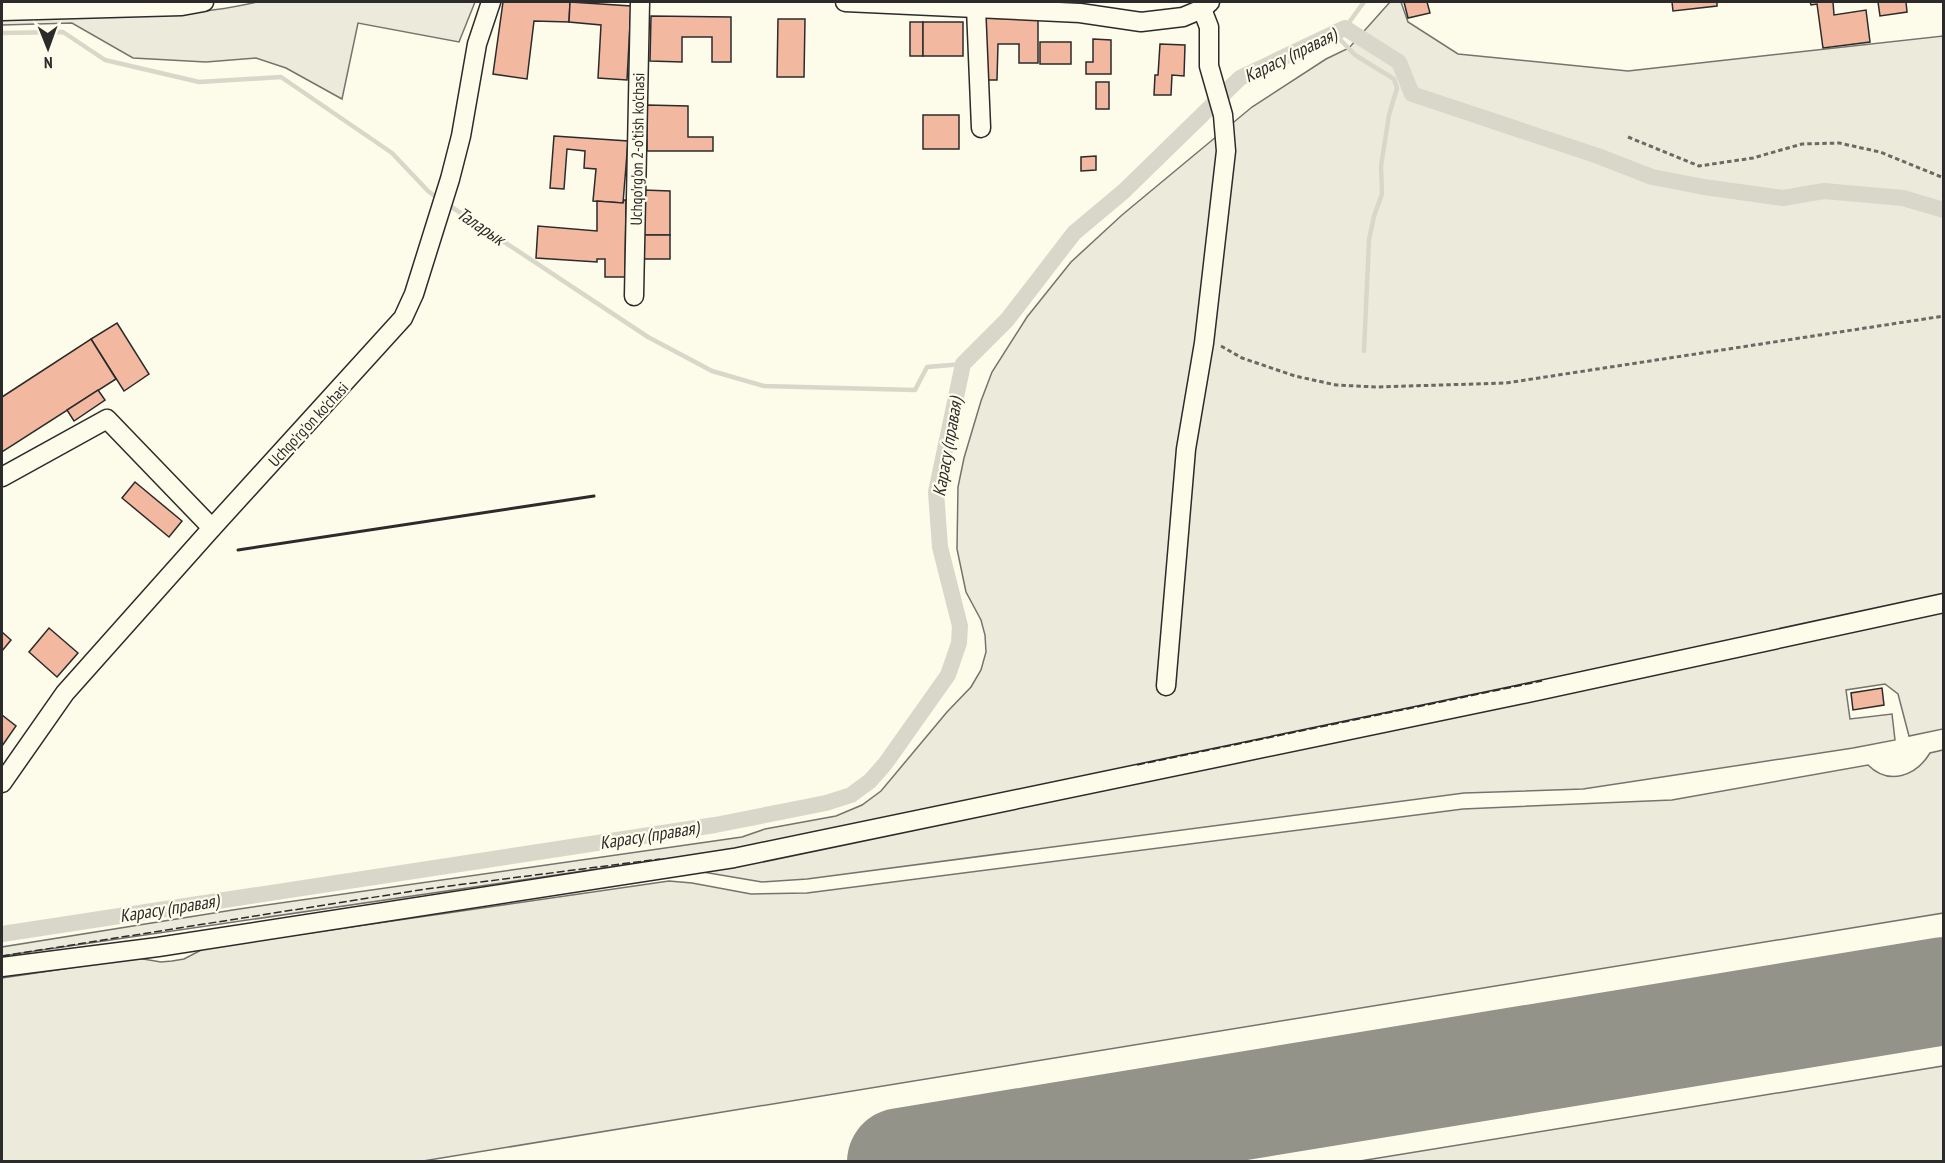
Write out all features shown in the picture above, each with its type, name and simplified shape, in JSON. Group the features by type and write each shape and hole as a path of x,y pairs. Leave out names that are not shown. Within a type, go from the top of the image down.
{"street":[{"path":"2,11 204,2"},
{"name":"Uchqo'rg'on ko'chasi","path":"2,783 65,693 398,325 411,302 450,179 461,136 477,44 491,2"},
{"name":"Uchqo'rg'on 2-o'tish ko'chasi","path":"634,296 640,2"},
{"path":"845,2 976,8 1080,8 1142,21 1183,17 1206,5 1209,27 1209,66 1223,115 1226,151 1204,343 1186,450 1166,686"},
{"path":"976,8 981,128"},
{"path":"2,477 107,419 212,528"},
{"path":"2,967 158,947 734,858 1518,695 1944,603"}],"path":[{"path":"1628,137 1699,166 1753,159 1802,144 1839,143 1880,152 1944,178"},
{"path":"1204,343 1224,347 1242,358 1295,376 1336,385 1376,387 1506,383 1944,316"}],"shaded area":[{"path":"257,2 475,2 459,42 358,23 342,99 286,68 256,58 206,62 133,58 72,23 2,25 2,19 163,15"},
{"path":"1390,2 1401,2 1408,22 1458,54 1628,71 1943,36 1943,595 826,833 688,858 665,859 2,956 2,947 239,909 742,837 765,829 836,816 862,805 881,791 971,687 981,670 986,652 985,635 981,620 966,592 957,549 958,487 964,458 992,372 1027,317 1071,262 1122,215 1252,107 1326,59 1349,48"},
{"path":"1943,610 1943,729 1909,736 1898,694 1885,684 1846,690 1850,719 1892,714 1895,740 1583,789 1464,793 807,879 762,882 703,872"},
{"path":"1943,750 1943,913 423,1161 2,1162 2,978 137,958 161,962 172,961 184,959 205,948 669,881 751,894 807,893 1463,809 1672,800 1868,765 1885,775 1902,776 1917,768 1930,753"},
{"path":"1943,1066 1943,1161 1360,1161"}],"building":[{"path":"503,2 570,2 569,22 534,21 527,79 493,74"},
{"path":"570,2 631,6 627,80 598,78 601,25 569,22"},
{"path":"1404,2 1427,2 1430,13 1408,18"},
{"path":"1672,2 1717,2 1717,6 1673,11"},
{"path":"1810,2 1833,2 1834,15 1866,10 1870,42 1823,48 1817,4 1811,5"},
{"path":"1878,2 1906,2 1907,12 1880,16"},
{"path":"651,16 731,17 731,62 712,62 712,37 682,37 682,62 650,61"},
{"path":"982,18 1038,19 1038,63 1019,63 1019,44 998,44 997,80 982,80"},
{"path":"778,19 805,19 804,77 777,77"},
{"path":"910,22 923,22 923,56 910,56"},
{"path":"923,22 963,22 963,56 923,56"},
{"path":"1093,39 1111,40 1111,74 1086,74 1086,62 1093,62"},
{"path":"1040,42 1071,42 1071,64 1040,64"},
{"path":"1160,44 1185,45 1184,76 1172,75 1171,95 1154,95"},
{"path":"1096,82 1109,82 1109,109 1096,109"},
{"path":"647,105 688,106 688,137 713,137 713,151 647,151"},
{"path":"923,115 959,115 959,149 923,149"},
{"path":"554,136 628,141 623,203 593,201 596,169 584,168 585,151 567,149 564,189 550,188"},
{"path":"1096,156 1096,170 1081,171 1081,157"},
{"path":"643,190 670,191 670,235 643,235"},
{"path":"626,200 625,277 605,277 605,259 597,259 597,262 536,258 538,226 597,231 597,201 623,203"},
{"path":"643,235 670,235 670,259 643,259"},
{"path":"117,323 149,374 124,391 91,339"},
{"path":"91,339 116,379 2,452 2,397"},
{"path":"98,390 105,400 74,421 67,410"},
{"path":"135,482 182,521 169,537 122,498"},
{"path":"49,628 78,653 57,677 29,652"},
{"path":"2,632 11,640 2,651"},
{"path":"1882,688 1884,705 1853,710 1851,693"},
{"path":"2,715 16,726 2,746"}],"waterway":[{"path":"1345,28 1364,2"},
{"name":"Карасу (правая)","path":"2,934 715,825 826,803 851,795 870,781 885,764 948,675 959,643 960,626 940,547 936,492 963,364 1007,320 1074,233 1124,191 1240,78 1345,28 1399,62 1412,94 1598,156 1652,177 1783,198 1824,191 1903,198 1944,210"},
{"name":"Таларык","path":"2,33 63,32 105,60 199,82 281,77 392,153 428,191 440,200"},
{"path":"1334,33 1355,55 1394,79 1397,88 1389,115 1381,166 1382,194 1369,240 1364,351"},
{"name":"Таларык","path":"447,204 648,337 712,371 764,386 915,390 927,367 963,364"}],"runway":[{"path":"901,1162 1944,991"}],"fence":[{"path":"1137,765 1542,681"},
{"path":"2,956 426,889 660,859"}],"wall":[{"path":"238,550 594,496"}]}
